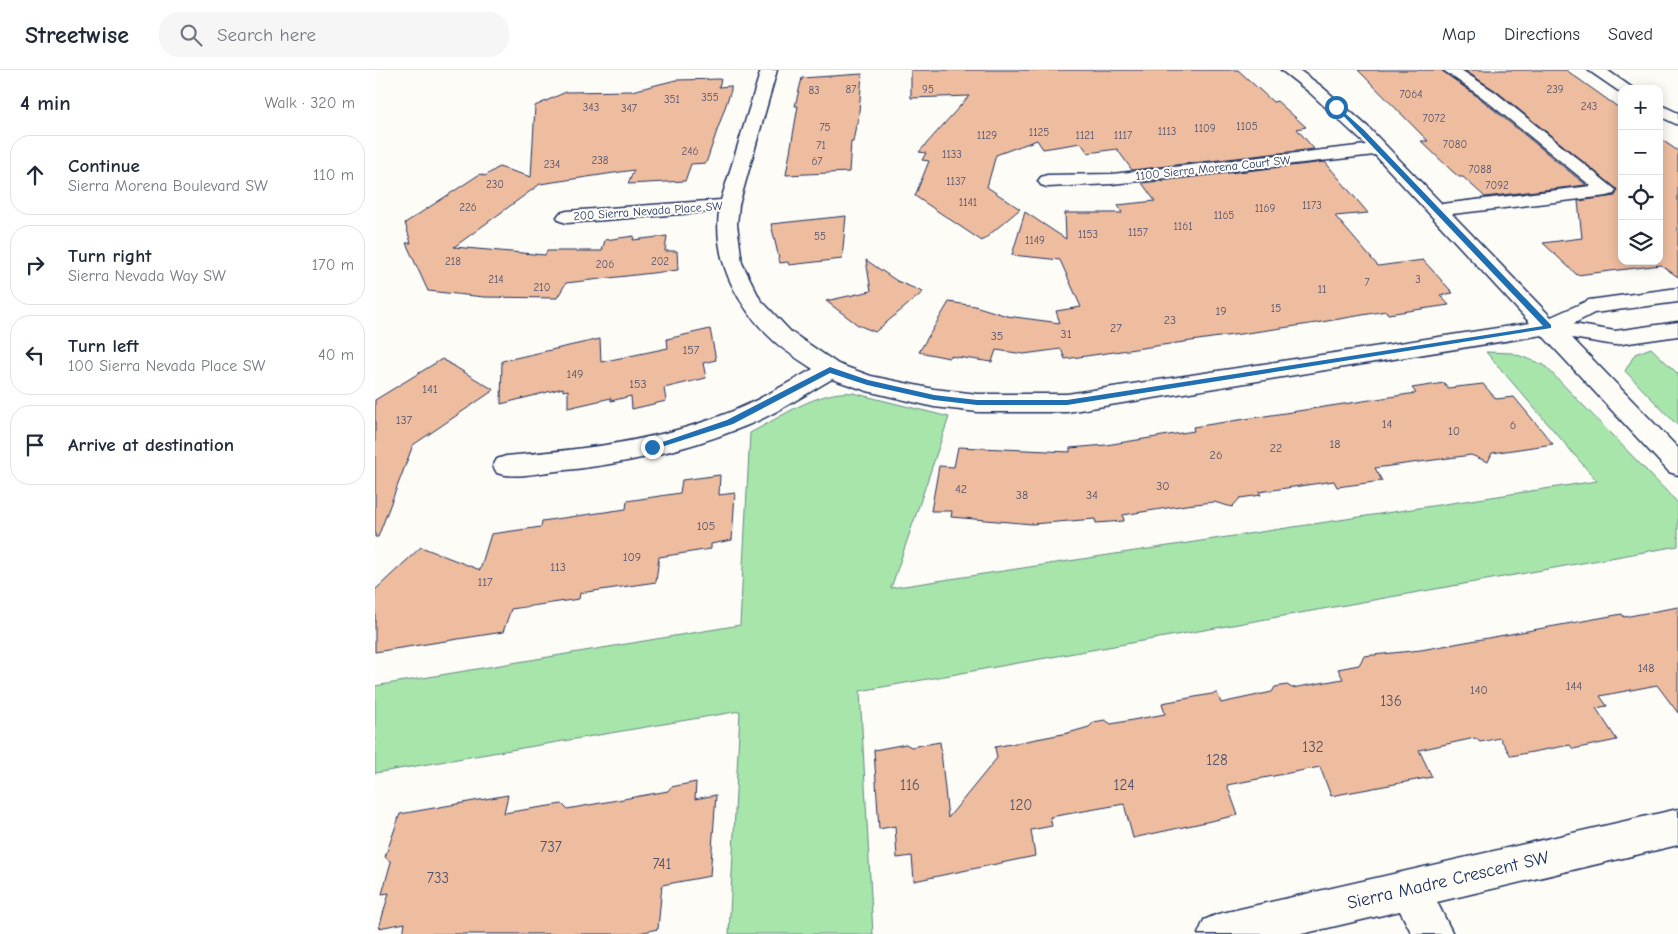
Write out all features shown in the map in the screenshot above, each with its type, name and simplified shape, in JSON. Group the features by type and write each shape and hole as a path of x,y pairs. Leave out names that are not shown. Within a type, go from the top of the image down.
{"street":[{"path":"769,70 729,205 727,243 732,263 740,284 765,320 783,337 830,370 867,383 934,398 987,403 1067,403 1548,327 1589,307 1678,295"},
{"path":"1289,70 1336,107 1379,150 1678,465"},
{"path":"1436,210 1607,190 1489,95 1451,70"},
{"path":"1596,70 1620,85"},
{"path":"1663,111 1678,120"},
{"name":"1100 Sierra Morena Court SW","path":"1047,181 1112,179 1379,150"},
{"name":"200 Sierra Nevada Place SW","path":"567,217 729,205"},
{"path":"1548,327 1615,338 1678,329"},
{"path":"506,466 579,460 652,447 730,422 830,370"},
{"name":"Sierra Madre Crescent SW","path":"1218,934 1678,827"},
{"path":"1409,889 1433,934"}],"green space":[{"path":"1651,348 1678,374 1678,426 1625,371 1635,354"},
{"path":"1486,352 1512,353 1544,365 1678,503 1678,546 860,691 873,934 729,934 740,711 375,773 375,686 740,625 750,433 800,406 827,395 853,393 949,417 891,588 1597,481"}],"building":[{"path":"911,70 1238,70 1273,102 1277,101 1306,127 1297,129 1314,149 1132,170 1117,149 1088,153 1081,143 1043,149 1037,140 996,155 987,187 1020,209 982,241 915,196 929,161 922,160 926,153 919,152 969,96 911,98"},
{"path":"1358,70 1441,70 1482,100 1586,185 1485,197 1463,177 1459,177 1452,171 1421,141 1428,141"},
{"path":"1464,70 1566,70 1618,107 1618,190 1496,91"},
{"path":"862,74 858,124 856,125 853,142 851,142 849,172 786,175 798,106 795,106 802,78"},
{"path":"721,79 719,87 731,86 731,90 706,163 691,164 685,181 628,184 634,170 540,184 454,247 545,255 547,251 602,251 605,240 634,236 633,240 667,236 665,251 677,251 678,270 566,283 557,298 484,297 428,291 406,243 411,243 405,223 480,174 485,176 499,167 531,177 535,106 566,92 632,91 676,80"},
{"path":"1663,141 1678,151 1678,277 1661,265 1663,265"},
{"path":"1325,162 1368,213 1335,216 1378,266 1423,260 1453,293 1440,295 1449,305 1388,314 1386,311 1310,324 1065,359 1061,349 1024,354 996,350 992,362 950,356 949,358 919,352 949,302 975,306 1007,316 1060,323 1056,311 1081,307 1060,260 1012,255 1025,212 1066,239 1065,213 1122,213 1118,205 1155,201 1142,183"},
{"path":"1618,190 1618,265 1661,265 1577,275 1543,243 1582,238 1578,201 1615,196"},
{"path":"846,216 842,259 789,265 788,262 780,263 771,224"},
{"path":"866,260 897,281 923,292 875,332 858,325 826,301 871,291"},
{"path":"710,329 716,360 703,363 706,378 664,388 666,401 632,409 631,396 611,401 611,398 568,408 568,390 563,391 563,388 501,404 502,361 600,339 601,362 668,348 667,339"},
{"path":"442,359 494,390 413,445 378,537 375,537 375,400"},
{"path":"1444,383 1448,388 1483,384 1496,399 1514,397 1553,444 1492,453 1488,462 1471,455 1375,468 1382,481 1337,487 1334,481 1259,492 1261,495 1240,498 1232,507 1214,502 1186,505 1123,515 1124,521 1096,523 1095,519 1032,524 951,517 952,511 931,511 939,466 954,467 958,447 1070,452 1070,448 1106,445 1194,431 1193,427 1416,393 1412,388"},
{"path":"720,475 719,495 735,493 732,540 711,544 711,549 659,557 656,582 580,593 579,599 511,609 503,632 375,652 375,590 421,547 480,570 491,534 541,527 542,521 626,509 627,501 680,493 682,480"},
{"path":"1678,607 1678,713 1657,685 1600,696 1607,706 1596,708 1617,740 1573,749 1570,745 1511,756 1500,738 1480,742 1475,738 1419,750 1432,777 1331,796 1320,767 1227,785 1238,815 1133,838 1124,804 1050,817 1052,826 1031,830 1035,856 914,881 912,856 897,858 895,826 879,829 874,750 906,744 911,747 940,742 948,818 997,758 995,747 1068,733 1089,727 1094,722 1105,720 1111,724 1165,714 1162,703 1217,693 1221,703 1272,692 1275,687 1287,685 1292,688 1343,679 1338,669 1359,665 1364,656 1421,650 1622,614 1624,617"},
{"path":"696,782 695,799 716,795 710,876 662,885 658,929 634,934 403,934 405,923 379,928 389,893 382,894 391,862 385,857 400,814 508,795 504,813 562,804 567,809 668,791 671,787"}],"route":[{"path":"652,447 730,422 830,370 867,383 934,398 977,403 1067,403 1548,327 1362,131 1336,107"}]}
